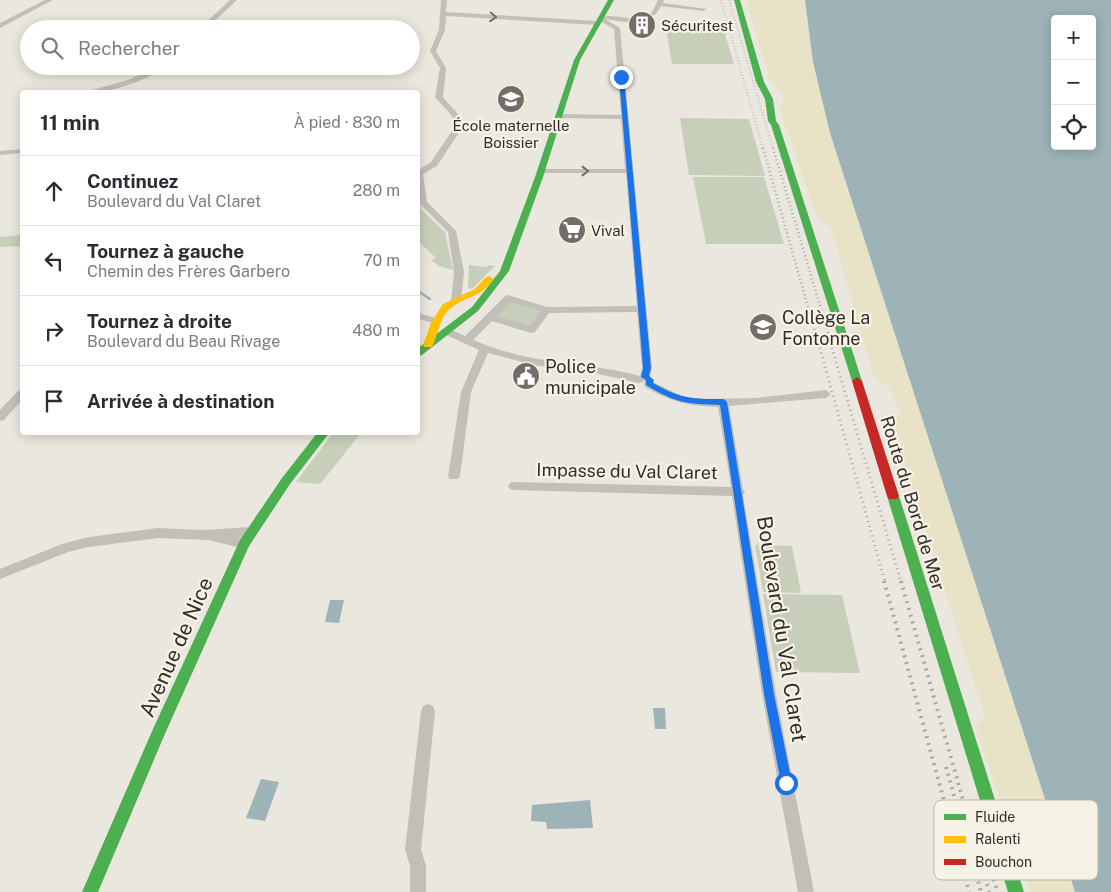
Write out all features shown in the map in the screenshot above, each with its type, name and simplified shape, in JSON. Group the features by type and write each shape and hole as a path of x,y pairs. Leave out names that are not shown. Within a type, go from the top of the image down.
{"main road":[{"path":"420,351 482,302 500,277 541,171 578,60 611,0"},
{"name":"Route du Bord de Mer","path":"737,0 761,79 773,100 775,125 867,412 987,800"},
{"path":"428,344 437,321 446,306 478,292 506,263"},
{"path":"466,315 472,307 468,296"},
{"path":"437,321 446,331"},
{"path":"437,321 440,322 446,331"},
{"name":"Avenue de Nice","path":"90,892 154,743 244,544 286,481 323,435"},
{"name":"Route du Bord de Mer","path":"1012,880 1016,892"}],"street":[{"path":"0,26 50,0"},
{"path":"210,20 234,0"},
{"path":"444,0 444,14 440,35 433,51 443,68 439,97 460,122 434,164 420,171 423,203 452,231 459,272 456,301"},
{"path":"444,14 600,20 648,18 652,16 660,2 704,9"},
{"path":"600,20 617,28 622,113 630,172 647,368 644,380"},
{"path":"97,90 130,82 145,75"},
{"path":"560,112 622,113"},
{"path":"0,154 20,154"},
{"path":"541,171 630,172"},
{"path":"459,286 468,296"},
{"path":"468,340 508,298 546,310 642,309"},
{"path":"490,317 531,330 546,310"},
{"path":"420,318 437,321"},
{"path":"446,331 485,348 533,361 605,371 644,380 669,396 687,401 724,402 826,394"},
{"path":"454,476 466,392 485,348"},
{"path":"0,417 20,396"},
{"name":"Boulevard du Val Claret","path":"724,402 769,694 806,892"},
{"name":"Impasse du Val Claret","path":"514,486 739,492"},
{"path":"0,574 66,548 89,542 158,533 251,532"},
{"path":"203,534 244,544"},
{"path":"418,892 418,866 413,850 428,711"}],"green space":[{"path":"665,24 722,24 734,64 672,64"},
{"path":"680,118 749,119 765,176 689,175"},
{"path":"693,177 764,177 784,244 706,244"},
{"path":"420,205 423,211 445,232 453,270 439,266 431,260 436,258 420,243"},
{"path":"20,235 20,246 0,247 0,237"},
{"path":"469,265 495,266 472,289 468,288"},
{"path":"510,301 540,311 528,327 496,317"},
{"path":"331,435 359,435 320,484 296,482"},
{"path":"755,545 792,546 801,593 763,592"},
{"path":"763,594 842,595 860,673 776,672"}],"sand":[{"path":"746,0 805,0 813,62 830,133 1045,800 1000,800 975,725 985,717 891,423 900,412 888,385 874,378 831,229 817,217 779,107 785,102 781,92 770,81"},
{"path":"1026,880 1071,880 1075,892 1030,892"}],"water":[{"path":"805,0 1111,0 1111,892 1075,892 1071,880 1098,880 1098,800 1045,800 830,133 813,62"},
{"path":"330,600 344,600 339,623 325,622"},
{"path":"653,708 665,708 666,729 655,729"},
{"path":"261,779 279,782 265,821 246,818"},
{"path":"590,800 593,828 547,829 546,822 531,821 532,805"}],"waterway":[{"path":"420,292 430,299"}],"railway":[{"path":"721,0 763,149"},
{"path":"729,0 773,149"},
{"path":"763,148 817,339"},
{"path":"773,148 830,339"},
{"path":"817,338 885,582"},
{"path":"829,338 901,582"},
{"path":"884,581 944,800"},
{"path":"901,581 963,800"},
{"path":"946,767 955,800"},
{"path":"966,880 969,892"},
{"path":"978,880 981,892"},
{"path":"986,880 989,892"},
{"path":"994,880 998,892"}],"traffic: fast":[{"path":"420,351 475,309 504,271 539,177 577,60 611,0"},
{"path":"737,0 760,82 769,99 772,121 775,125 857,381"},
{"path":"90,892 158,734 244,544 286,481 323,435"},
{"path":"893,496 987,800"},
{"path":"1012,880 1016,892"}],"traffic: slow":[{"path":"428,345 436,323 446,306 478,291 489,279"}],"traffic: jam":[{"path":"857,381 893,496"}],"place":[{"name":"Sécuritest","path":"642,25"},
{"name":"École maternelle Boissier","path":"511,99"},
{"name":"Vival","path":"572,230"},
{"name":"Collège La Fontonne","path":"763,327"},
{"name":"Police municipale","path":"526,376"}],"route":[{"path":"621,77 647,368 645,377 649,378 649,384 669,396 687,401 724,402 769,694 786,783"}]}
